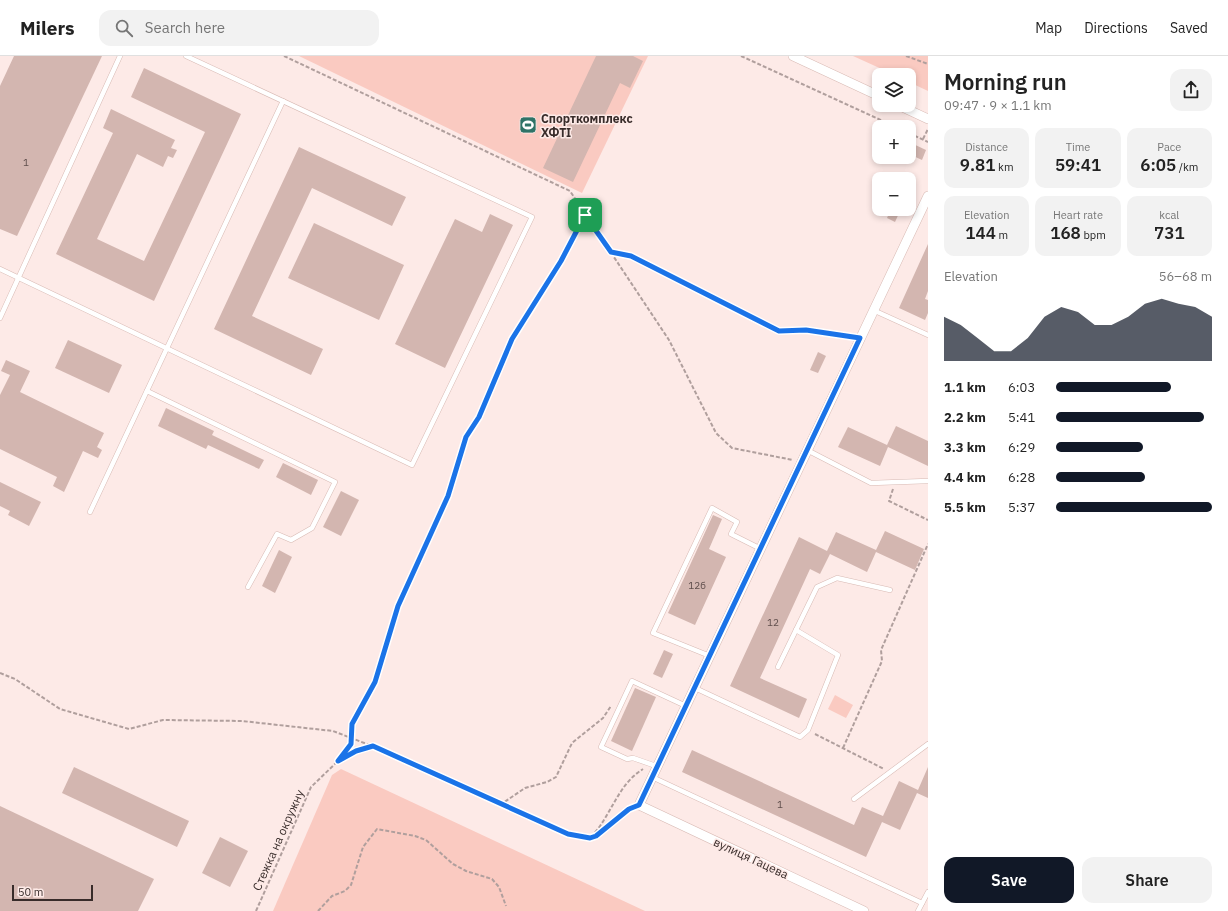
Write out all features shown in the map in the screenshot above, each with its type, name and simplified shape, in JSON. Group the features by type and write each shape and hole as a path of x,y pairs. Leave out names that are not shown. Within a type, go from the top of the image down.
{"street":[{"path":"793,56 872,93"},
{"path":"913,112 928,119"},
{"path":"639,805 656,766 695,688 928,196"},
{"name":"вулиця Гацева","path":"639,805 864,911"}],"lane":[{"path":"0,318 120,56"},
{"path":"0,269 412,465 532,217 186,56"},
{"path":"90,512 283,101"},
{"path":"873,310 928,335"},
{"path":"147,391 335,482 312,528 291,540 277,534 248,587"},
{"path":"807,450 872,483 928,481"},
{"path":"710,656 653,633 712,508 737,522 731,534 760,549"},
{"path":"778,667 817,587 837,578 890,590"},
{"path":"695,688 800,737 808,730 838,655 796,630"},
{"path":"656,766 633,758 627,759 601,747 632,681 686,706"},
{"path":"854,799 928,744"},
{"path":"652,777 922,903"},
{"path":"918,911 928,892"}],"path":[{"path":"284,56 570,191 579,202 585,215 669,340 716,433 732,448 802,462"},
{"path":"740,56 881,120"},
{"path":"906,56 928,64"},
{"path":"923,139 928,129"},
{"path":"916,136 928,142"},
{"path":"338,761 351,744 350,738 352,724 375,682 398,606 448,496 466,437 479,417 512,339 561,261 585,215"},
{"path":"611,252 631,256 779,331 806,330 860,338"},
{"path":"895,481 889,501 928,520"},
{"path":"843,748 882,660 881,650 928,544"},
{"path":"0,673 15,679 60,709 129,729 163,720 242,721 333,731 373,746 500,805 568,834 590,838 596,836 629,809 639,805"},
{"path":"500,805 525,788 547,782 556,777 572,743 603,718 614,701 624,699"},
{"path":"808,730 890,772"},
{"name":"Стежка на окружну","path":"256,911 311,787 338,761 356,751 373,746"},
{"path":"590,838 601,826 613,806 618,793 631,776 645,768 656,766"},
{"path":"318,911 332,896 345,891 351,885 363,847 377,829 415,836 426,840 453,864 466,871 492,879 499,887 506,906"}],"shaded area":[{"name":"Спорткомплекс ХФТІ","path":"299,56 648,56 582,193"},
{"path":"853,56 928,56 928,91 916,85 916,68 880,68"},
{"path":"835,695 853,705 846,718 828,709"},
{"path":"341,769 645,911 273,911 332,775"}],"building":[{"path":"14,56 102,56 17,236 0,229 0,86"},
{"path":"596,56 633,56 643,61 630,88 620,83 573,182 543,168"},
{"path":"144,68 241,114 154,301 56,254 113,133 103,128 111,109 175,140 171,148 177,150 173,158 168,156 163,167 137,154 97,239 144,261 205,132 131,97"},
{"path":"916,145 926,150 922,160 916,157"},
{"path":"299,147 406,197 392,226 312,188 252,316 323,349 311,375 214,329"},
{"path":"490,214 513,225 445,368 395,344 455,219 482,232"},
{"path":"888,216 898,216 895,222 887,218"},
{"path":"314,223 404,265 379,320 288,278"},
{"path":"928,244 928,291 925,299 928,300 928,313 925,320 899,308"},
{"path":"68,340 122,365 109,393 55,368"},
{"path":"818,352 826,356 818,373 810,370"},
{"path":"6,360 30,371 20,392 104,433 97,447 102,450 98,458 83,451 64,492 53,486 57,477 0,449 0,395 10,375 1,371"},
{"path":"166,408 214,431 212,435 264,460 259,469 208,445 206,449 158,426"},
{"path":"896,426 928,441 928,466 888,447 880,466 838,447 848,427 887,445"},
{"path":"283,463 318,480 311,495 276,477"},
{"path":"0,482 41,502 29,526 8,515 10,511 0,506"},
{"path":"341,491 359,500 341,536 323,527"},
{"path":"713,515 722,519 709,549 726,557 695,625 668,613"},
{"path":"885,531 924,549 915,570 876,552 867,572 830,554 820,574 810,569 760,678 807,699 799,718 730,686 799,537 827,551 836,532 876,550"},
{"path":"279,550 292,557 275,593 262,586"},
{"path":"664,650 673,654 662,678 653,674"},
{"path":"635,688 656,697 632,751 611,741"},
{"path":"692,750 854,825 862,807 883,816 899,781 918,790 928,767 928,798 917,793 900,830 882,822 866,857 682,772"},
{"path":"74,767 189,821 177,847 62,793"},
{"path":"0,806 154,879 138,911 0,911"},
{"path":"220,837 248,851 230,887 202,873"}],"place":[{"name":"Спорткомплекс ХФТІ","path":"528,125"}],"route":[{"path":"585,215 611,252 631,256 779,331 806,330 860,338 686,706 656,766 639,805 629,809 596,836 590,838 568,834 500,805 373,746 356,751 338,761 351,744 350,738 352,724 375,682 398,606 448,496 466,437 479,417 512,339 561,261 585,215"}]}
